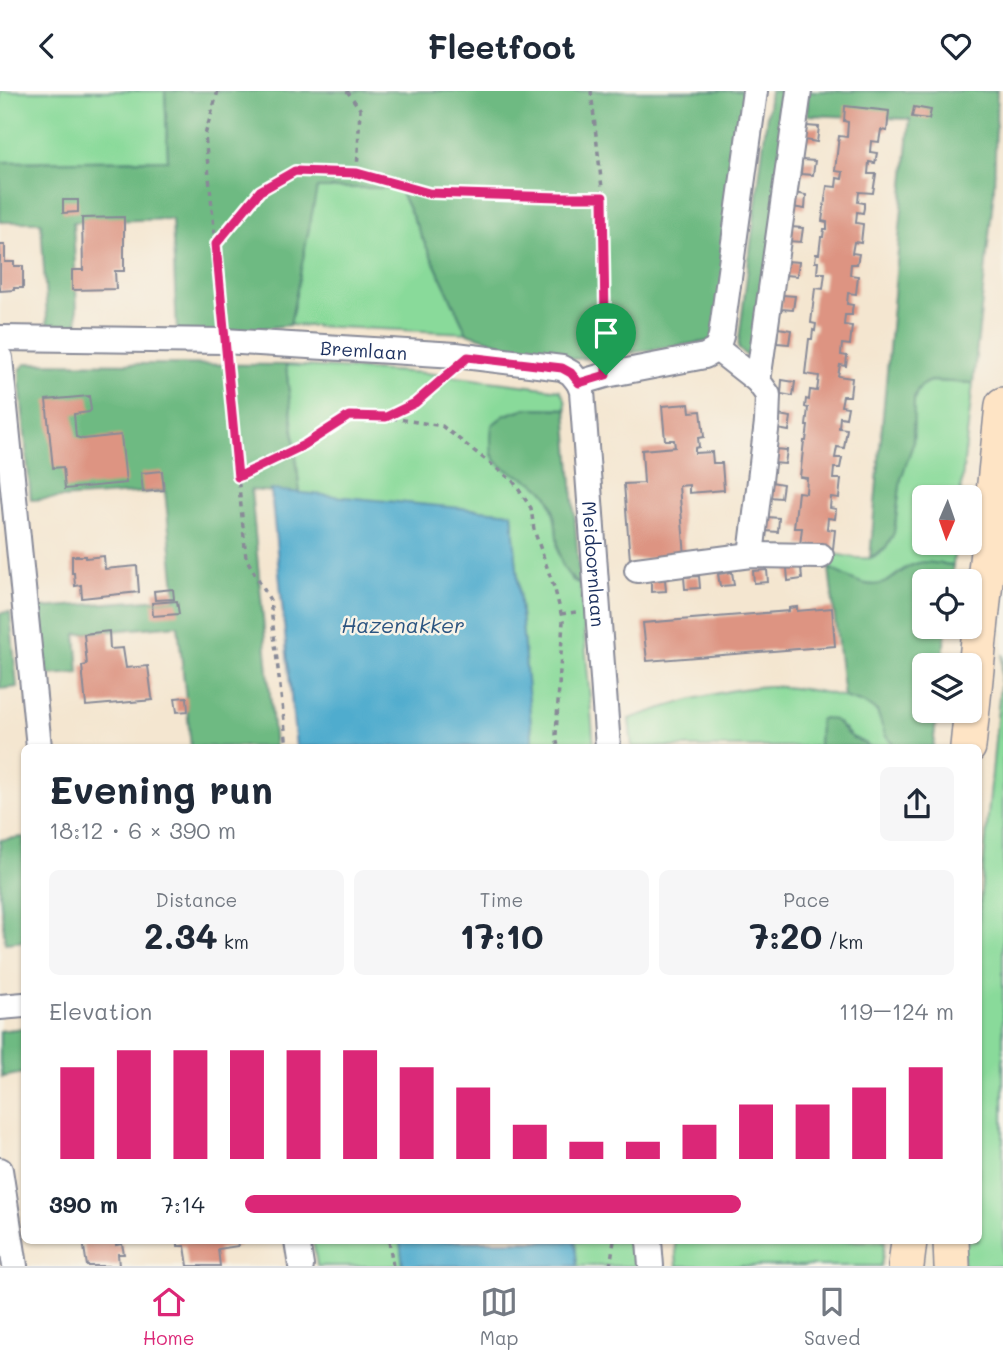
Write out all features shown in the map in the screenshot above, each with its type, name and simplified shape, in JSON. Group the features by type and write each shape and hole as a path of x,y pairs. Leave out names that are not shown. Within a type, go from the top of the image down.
{"main road":[{"path":"968,744 1003,405"},
{"path":"906,1266 909,1244"},
{"path":"951,1244 952,1266"}],"street":[{"path":"579,383 606,375 705,356 716,349 721,335 755,91"},
{"path":"758,381 799,91"},
{"name":"Bremlaan","path":"0,338 224,341 468,357 562,368 571,373 579,383"},
{"path":"716,349 758,381 768,395 751,555"},
{"path":"0,358 39,744"},
{"name":"Meidoornlaan","path":"579,383 582,391 608,744"},
{"path":"637,570 751,555 821,556"},
{"path":"0,1007 21,1005"},
{"path":"0,1170 15,1266"},
{"path":"297,1244 301,1266"},
{"path":"649,1244 651,1266"}],"path":[{"path":"218,91 205,135 246,558 270,600 287,744"},
{"path":"347,91 360,110 357,173"},
{"path":"590,91 603,197 606,375"},
{"path":"216,244 260,191 295,171 357,173 429,193 603,197"},
{"path":"386,417 415,403 468,357"},
{"path":"238,477 304,445 349,416 386,417 442,426 513,481 531,507 534,530 563,621 558,744"},
{"path":"390,1244 393,1266"},
{"path":"610,1266 614,1244"}],"green space":[{"path":"0,91 165,91 168,160 0,162"},
{"path":"165,91 747,91 716,340 576,359 547,358 467,333 399,188 317,188 290,325 213,334 177,333 172,219 73,222 78,333 48,333 41,222 0,222 0,162 168,160"},
{"path":"770,91 790,91 755,363 738,348"},
{"path":"808,91 997,91 994,190 973,383 930,381 918,389 914,398 913,444 901,479 894,533 886,547 870,558 910,119 807,115"},
{"path":"316,188 399,188 467,333 290,325"},
{"path":"26,363 286,365 300,494 251,490 275,744 191,744 178,625 76,634 79,673 47,675 41,608 176,598 165,491 31,500 20,370"},
{"path":"286,365 425,373 560,390 566,409 536,408 517,411 492,426 492,455 510,471 532,481 549,498 556,523 558,552 572,580 580,584 594,744 533,744 512,513 300,494"},
{"path":"930,381 973,383 961,485 912,485 912,555 954,555 953,565 916,564 880,584 858,582 829,568 827,553 869,558 880,554 887,546 895,525 902,475 913,443 914,399 922,385"},
{"path":"526,408 566,409 580,584 570,577 564,568 554,511 544,491 502,467 492,453 492,425 505,415"},
{"path":"923,562 953,565 952,569 912,569 912,639 945,639 943,653 912,653 912,723 936,723 933,744 893,744 885,735 877,711 844,697 829,568 858,582 873,585 888,581 908,567"},
{"path":"10,612 17,687 0,689 0,613"},
{"path":"1003,654 1003,1266 963,1266 964,1244 982,1244 982,881"},
{"path":"770,686 848,698 876,711 893,744 866,744 850,736 844,728 820,728 819,744 632,744 629,719 734,690"},
{"path":"823,718 835,721 849,735 865,744 819,744 820,720"},
{"path":"21,837 21,941 5,943 0,893 0,840"},
{"path":"21,1028 21,1074 2,1077 0,1031"},
{"path":"313,1244 400,1244 403,1266 317,1266"},
{"path":"575,1244 634,1244 637,1266 577,1266"},
{"path":"675,1244 885,1244 881,1266 677,1266"}],"water":[{"name":"Hazenakker","path":"271,490 512,513 533,744 296,744"},
{"path":"400,1244 575,1244 577,1266 403,1266"}],"building":[{"path":"845,106 889,111 887,131 881,130 879,142 871,141 870,152 877,153 875,163 869,162 868,174 876,174 873,193 859,192 858,202 864,203 863,213 857,212 856,223 863,224 861,243 854,242 852,253 859,254 857,264 851,264 850,275 858,276 856,294 848,293 847,304 853,305 852,315 845,315 844,325 852,326 850,345 842,344 841,355 847,356 846,366 840,365 838,376 852,378 850,396 843,396 841,406 848,407 846,418 840,417 839,428 847,429 844,448 837,447 835,458 842,458 840,468 834,468 833,479 841,479 839,498 831,497 830,508 836,509 835,519 828,518 827,529 835,530 833,549 800,545 802,528 794,528 798,492 806,493 807,478 800,477 808,426 806,399 809,400 810,390 817,391 819,376 805,374 809,339 812,339 816,324 811,323 815,288 823,289 825,273 817,273 818,262 815,262 821,237 824,229 827,229 827,222 822,221 827,186 836,187 837,178 842,179 843,172 835,171 839,136 847,137"},
{"path":"914,107 931,110 929,119 912,117"},
{"path":"806,126 819,127 817,142 804,140"},
{"path":"802,160 815,161 813,175 801,174"},
{"path":"794,193 806,195 805,209 792,207"},
{"path":"63,200 78,200 78,212 63,213"},
{"path":"124,217 124,271 115,271 116,289 72,290 72,270 83,270 82,218"},
{"path":"790,227 803,228 801,242 788,241"},
{"path":"0,245 5,245 5,262 23,266 23,288 0,291"},
{"path":"786,261 799,262 797,276 785,275"},
{"path":"782,295 795,296 793,310 781,309"},
{"path":"778,328 791,330 789,344 777,343"},
{"path":"782,380 795,382 793,396 781,394"},
{"path":"89,396 91,410 74,414 76,437 83,439 121,435 126,483 65,489 63,467 53,468 46,400"},
{"path":"689,404 690,412 701,411 704,437 698,438 699,447 695,448 695,453 712,452 713,463 722,463 724,490 689,493 689,485 679,486 685,556 630,560 624,484 644,483 642,450 675,447 674,440 665,440 662,406"},
{"path":"778,415 791,417 789,431 777,429"},
{"path":"774,449 787,450 785,464 773,463"},
{"path":"162,471 164,490 143,492 141,473"},
{"path":"771,482 783,484 781,498 769,497"},
{"path":"767,517 779,518 778,532 765,531"},
{"path":"72,556 104,556 105,569 137,566 139,592 82,598 81,585 75,586"},
{"path":"801,567 802,579 788,581 787,568"},
{"path":"767,570 768,582 754,583 753,571"},
{"path":"732,572 734,585 720,586 718,574"},
{"path":"699,576 700,588 685,589 684,577"},
{"path":"651,579 665,579 666,591 651,592"},
{"path":"173,589 174,599 155,600 154,591"},
{"path":"177,601 179,614 153,616 152,603"},
{"path":"797,607 797,611 832,608 835,646 647,661 643,623 789,611 789,608"},
{"path":"109,631 110,649 123,648 126,668 148,666 153,700 86,706 82,666 87,665 84,634"},
{"path":"187,697 188,711 177,712 175,698"},
{"path":"83,1244 122,1244 124,1254 118,1254 119,1266 87,1266"},
{"path":"238,1244 238,1246 218,1249 220,1266 188,1266 185,1246 178,1246"}],"route":[{"path":"295,171 357,173 429,193 603,197 606,375 579,383 571,373 562,368 468,357 415,403 386,417 349,416 304,445 238,477 216,244 260,191 295,171"}]}
